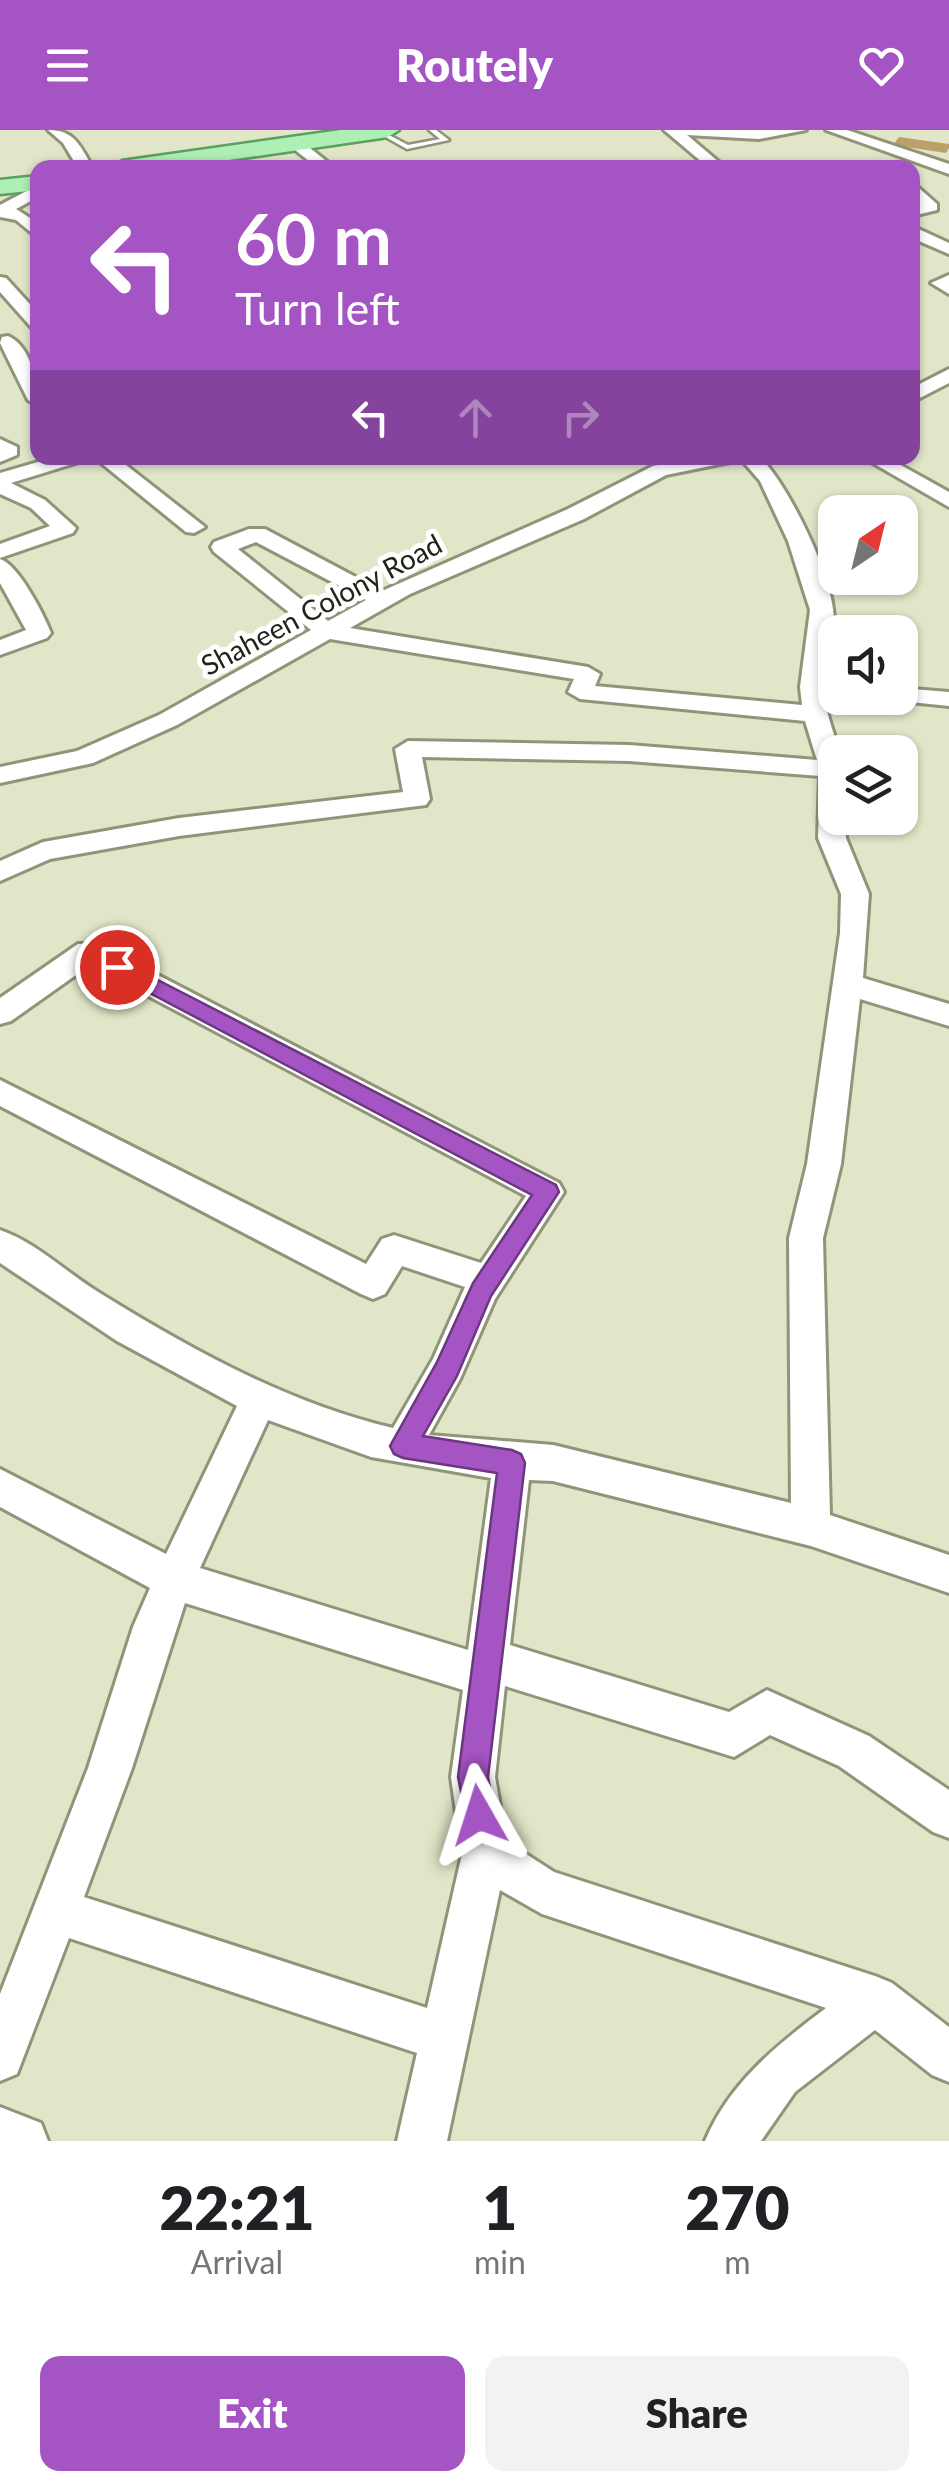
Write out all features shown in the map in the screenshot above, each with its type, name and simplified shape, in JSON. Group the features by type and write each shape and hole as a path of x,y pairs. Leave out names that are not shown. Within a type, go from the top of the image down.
{"main road":[{"path":"180,160 418,130"},
{"path":"209,160 384,132"},
{"path":"1,198 30,191"}],"street":[{"path":"54,130 68,140 81,160"},
{"path":"671,130 758,135 799,130"},
{"path":"671,130 714,160"},
{"path":"834,130 948,169"},
{"path":"300,147 317,160"},
{"path":"920,174 948,169"},
{"path":"920,195 931,207 920,209"},
{"path":"1,198 30,226"},
{"path":"920,235 949,248"},
{"path":"949,280 940,283 949,289"},
{"path":"0,282 30,315"},
{"path":"30,340 4,341 30,386"},
{"path":"931,393 949,374"},
{"path":"0,445 10,451 0,456"},
{"path":"0,483 52,465"},
{"path":"114,465 194,527"},
{"name":"Shaheen Colony Road","path":"1,772 84,757 152,727 383,600 576,514 669,465"},
{"path":"756,465 769,480 799,541 822,615"},
{"path":"886,465 949,501"},
{"path":"0,483 38,504 65,528 0,551"},
{"path":"383,600 257,534 222,547 326,631 588,674 580,692 818,697"},
{"path":"0,566 25,602 39,634 0,648"},
{"path":"918,696 949,699"},
{"path":"0,872 43,852 179,827 417,799 408,749 629,752 818,768"},
{"path":"811,1527 806,1238 824,1164 848,984 855,894 832,835"},
{"path":"1,1014 88,951 547,1192 488,1280 448,1368 403,1446"},
{"path":"848,984 949,1014"},
{"path":"0,1092 373,1284 394,1250 488,1280"},
{"path":"0,1244 103,1312 260,1399 371,1440 512,1463 554,1463 811,1527 949,1574"},
{"path":"0,2057 110,1768 154,1627 206,1507 260,1399"},
{"path":"422,2141 485,1854 473,1777 512,1463"},
{"path":"0,1487 175,1580 734,1734 767,1711 854,1751 949,1816"},
{"path":"485,1854 542,1891 875,2000 949,2058"},
{"path":"56,1911 444,2037"},
{"path":"730,2141 778,2075 875,2000"},
{"path":"0,2132 23,2141"}],"lane":[{"path":"384,132 407,147 446,140 432,130"}],"building":[{"path":"899,137 949,144 949,148 946,153 893,145"}],"route":[{"path":"117,967 547,1192 481,1290 448,1368 403,1446 512,1463 473,1777 479,1815"}]}
